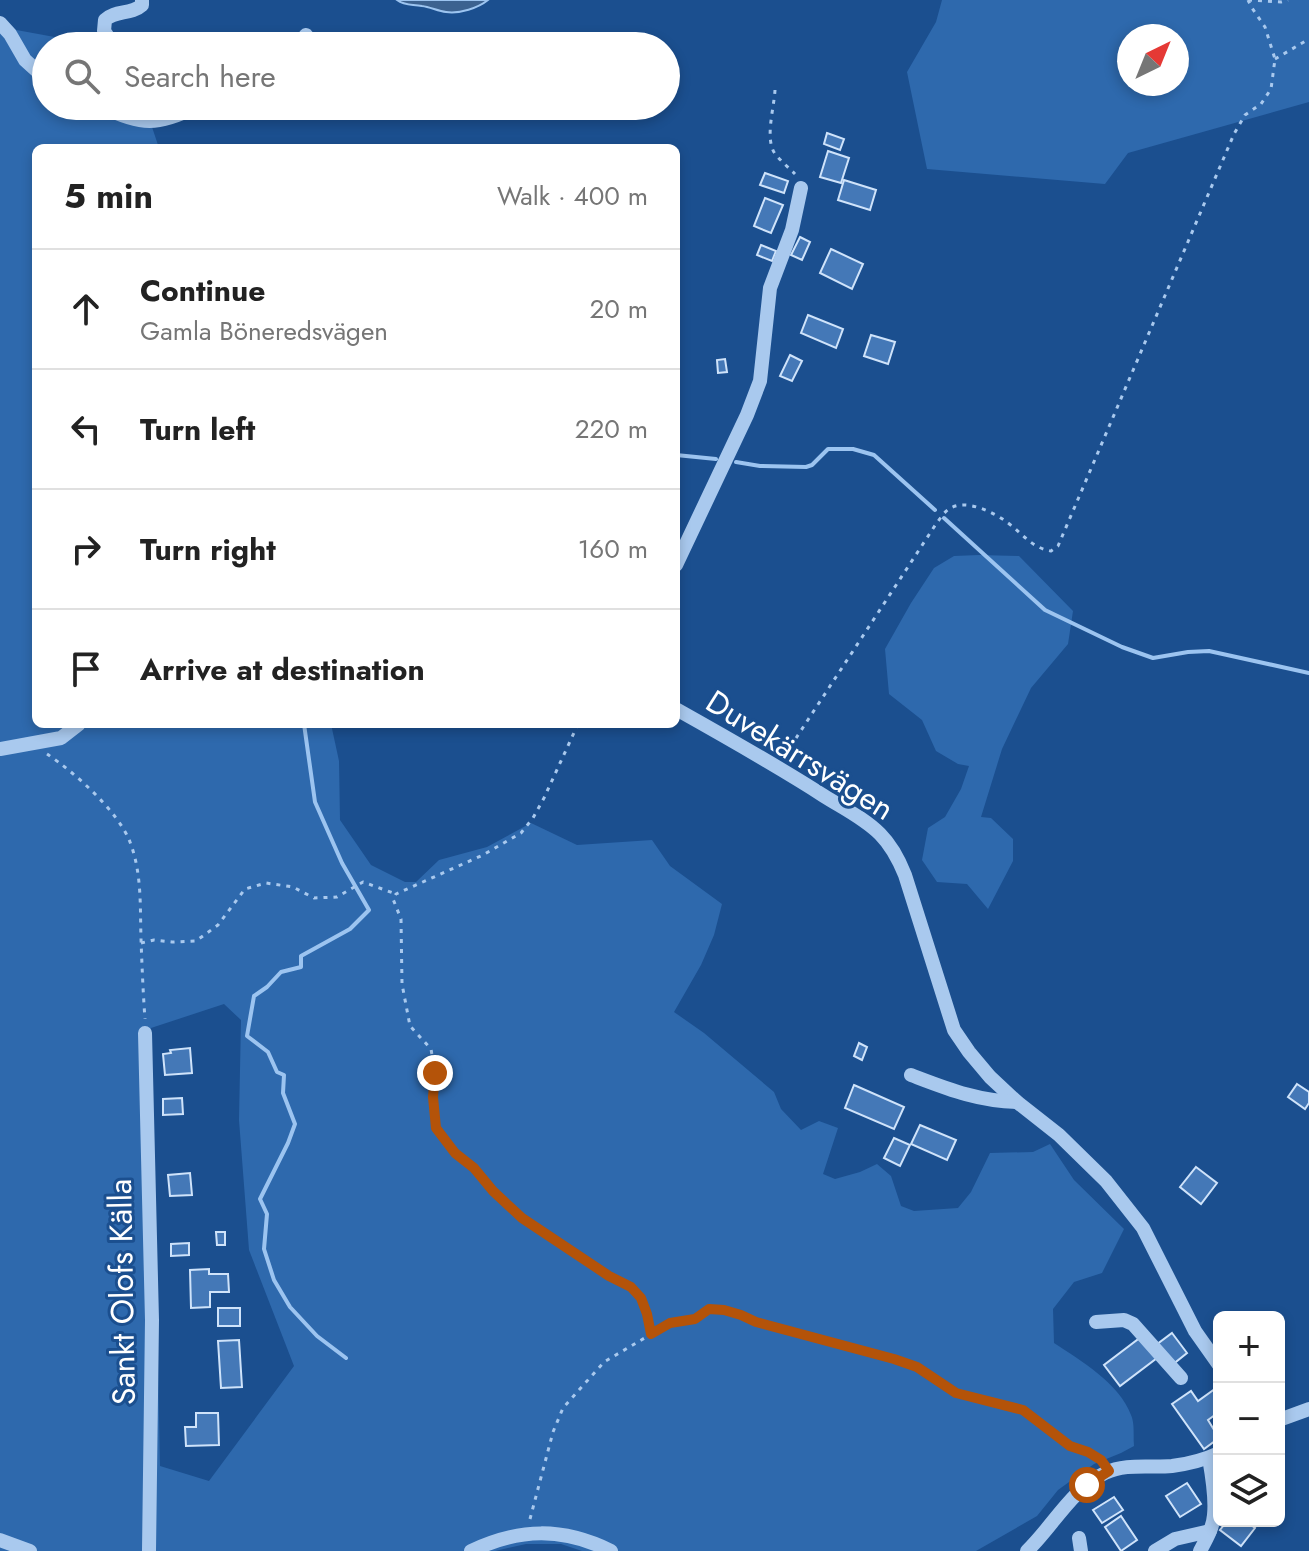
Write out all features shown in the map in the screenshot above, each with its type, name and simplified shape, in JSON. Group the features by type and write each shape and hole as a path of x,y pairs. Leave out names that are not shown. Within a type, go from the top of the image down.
{"street":[{"path":"105,32 105,20 113,14 135,11 142,5 142,0"},
{"path":"0,23 32,68"},
{"path":"135,120 162,120"},
{"path":"680,557 760,381 770,288 792,230 801,188"},
{"name":"Duvekärrsvägen","path":"680,711 862,820 897,856 954,1030 990,1077 1086,1159 1106,1181 1143,1228 1195,1331 1213,1356"},
{"path":"0,749 61,738 74,728"},
{"name":"Sankt Olofs Källa","path":"145,1033 152,1334 149,1551"},
{"path":"911,1075 962,1094 993,1101 1017,1102"},
{"path":"1096,1322 1124,1320 1133,1324 1181,1378"},
{"path":"1285,1418 1309,1409"},
{"path":"1027,1551 1087,1485 1109,1471 1132,1466 1178,1465 1213,1456"},
{"path":"1213,1465 1213,1495"},
{"path":"1200,1551 1213,1520"},
{"path":"1155,1551 1175,1539 1210,1531"},
{"path":"471,1551 500,1539 529,1533 548,1533 578,1545 611,1551"},
{"path":"0,1540 30,1551"}],"path":[{"path":"1248,0 1288,0"},
{"path":"777,767 936,524 951,507 960,504 989,513 1007,522 1041,549 1051,551 1058,546 1234,134 1245,115 1261,104 1271,89 1275,59 1265,27 1248,0"},
{"path":"1275,59 1309,39"},
{"path":"775,90 769,136 774,153 796,174 801,188"},
{"path":"576,728 544,798 521,833 483,855 396,894 393,899 401,919 402,984 410,1026 431,1049 435,1073 433,1097 436,1128 455,1153 474,1168 522,1218 609,1276 631,1287 641,1298 651,1334"},
{"path":"30,744 59,762 90,789 121,825 130,843 140,885 145,1033"},
{"path":"141,943 154,940 196,941 218,925 245,889 266,883 293,887 314,898 337,897 363,882 396,894"},
{"path":"529,1533 553,1432 563,1408 604,1362 670,1323 695,1319 709,1309 724,1310 756,1322 917,1367 956,1393 1023,1410 1070,1446 1101,1460 1109,1471"}],"shaded area":[{"path":"397,0 488,0 468,10 451,12"},
{"path":"942,0 1309,0 1309,102 1128,153 1105,184 927,169 907,72 936,22"},
{"path":"0,27 32,33 32,120 150,120 158,144 32,144 32,728 332,728 339,761 340,820 371,865 405,882 416,882 439,860 487,847 531,823 577,845 652,840 670,866 722,904 714,935 701,965 674,1012 774,1092 781,1109 801,1130 819,1121 838,1128 823,1174 835,1179 877,1164 891,1176 901,1206 914,1211 958,1208 971,1192 990,1153 1033,1152 1050,1144 1074,1180 1124,1229 1102,1273 1074,1282 1053,1309 1054,1343 1098,1374 1118,1393 1132,1419 1134,1446 1094,1464 1058,1490 1037,1516 976,1551 582,1551 561,1544 526,1544 495,1551 0,1551","holes":["224,1004 241,1020 239,1120 249,1250 294,1366 209,1481 160,1466 151,1028"]},
{"path":"954,556 1019,556 1073,611 1068,644 1031,688 1002,749 981,817 991,818 1013,839 1013,861 988,909 967,884 937,882 922,860 928,828 945,817 961,789 969,766 958,764 936,751 922,720 889,694 885,649 934,568"}],"building":[{"path":"827,133 844,139 840,150 824,144"},
{"path":"828,151 849,158 841,183 820,177"},
{"path":"765,173 788,181 784,193 760,185"},
{"path":"844,180 876,190 870,210 838,200"},
{"path":"765,198 783,205 771,233 754,226"},
{"path":"800,237 810,242 802,260 791,255"},
{"path":"761,245 776,251 772,261 757,255"},
{"path":"831,249 863,264 852,289 820,273"},
{"path":"808,315 843,329 836,348 801,333"},
{"path":"871,335 895,342 888,364 864,356"},
{"path":"790,355 802,361 792,381 780,376"},
{"path":"725,359 727,372 718,373 717,360"},
{"path":"859,1043 867,1047 862,1060 854,1056"},
{"path":"190,1048 192,1073 165,1075 163,1054"},
{"path":"1297,1084 1309,1092 1309,1103 1305,1109 1288,1097"},
{"path":"854,1085 904,1107 894,1129 845,1108"},
{"path":"182,1098 183,1114 163,1115 163,1099"},
{"path":"920,1125 956,1140 947,1160 911,1144"},
{"path":"894,1138 910,1145 900,1166 884,1158"},
{"path":"1196,1167 1217,1183 1201,1204 1180,1187"},
{"path":"190,1173 192,1195 170,1196 168,1175"},
{"path":"216,1232 225,1232 225,1245 217,1245"},
{"path":"189,1243 189,1255 171,1256 171,1244"},
{"path":"209,1269 209,1274 228,1274 229,1292 210,1292 210,1307 191,1308 190,1270"},
{"path":"218,1308 240,1308 240,1326 218,1326"},
{"path":"1172,1333 1187,1353 1172,1365 1156,1345"},
{"path":"1141,1337 1157,1358 1120,1386 1104,1365"},
{"path":"239,1340 242,1387 221,1388 218,1341"},
{"path":"1213,1390 1213,1416 1208,1420 1213,1428 1213,1442 1204,1449 1172,1404 1191,1391 1198,1401"},
{"path":"196,1413 218,1413 219,1445 186,1446 185,1427 196,1427"},
{"path":"1187,1483 1201,1504 1180,1517 1166,1496"},
{"path":"1114,1497 1123,1510 1102,1523 1093,1510"},
{"path":"1121,1516 1137,1540 1121,1551 1105,1527"},
{"path":"1222,1527 1255,1528 1241,1546 1220,1530"}],"waterway":[{"path":"736,462 806,467 828,449 853,449 874,455 935,510"},
{"path":"680,455 716,459"},
{"path":"944,518 1045,610 1122,647 1153,658 1209,651 1309,673"},
{"path":"305,728 315,802 342,863 369,910 350,929 301,956 301,967 281,972 254,996 247,1036 268,1052 277,1072 284,1075 283,1093 295,1124 260,1199 267,1214 264,1249 274,1280 290,1307 317,1336 346,1358"}],"route":[{"path":"435,1073 433,1114 436,1128 455,1153 474,1168 522,1218 609,1276 631,1287 641,1298 651,1334 670,1323 695,1319 709,1309 724,1310 756,1322 894,1359 917,1367 956,1393 1023,1410 1070,1446 1101,1460 1109,1471 1087,1485"}]}
